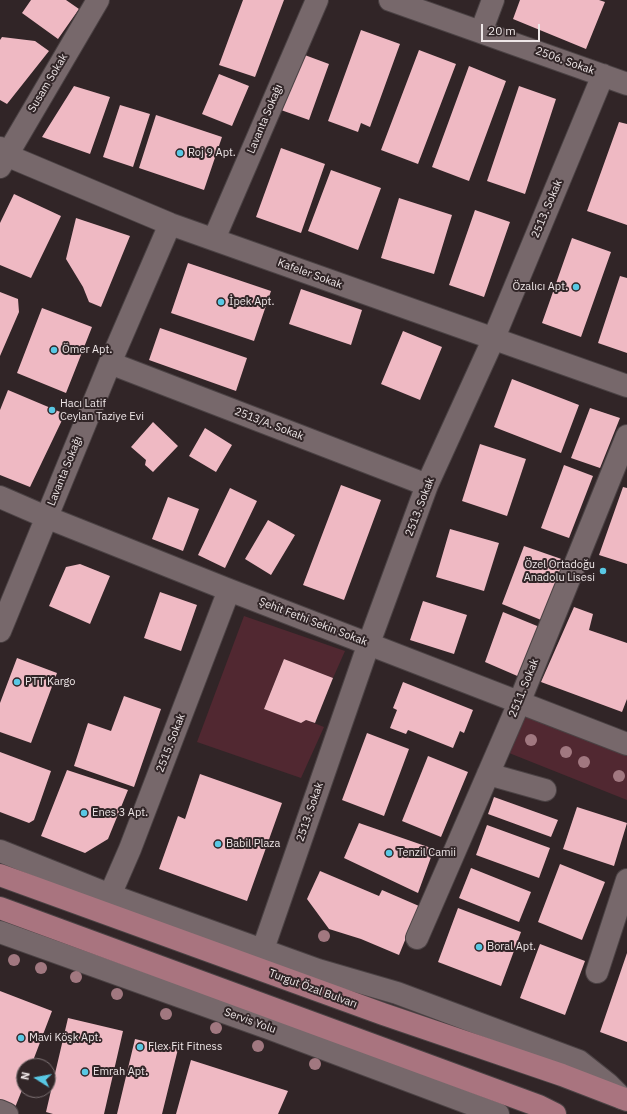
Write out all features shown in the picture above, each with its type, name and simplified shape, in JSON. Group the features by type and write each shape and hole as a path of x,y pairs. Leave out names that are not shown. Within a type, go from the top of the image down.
{"main road":[{"name":"Turgut Özal Bulvarı","path":"0,874 376,1011 562,1075 625,1099"},
{"path":"0,908 539,1106 555,1114"}],"street":[{"name":"Susam Sokak","path":"2,156 98,0"},
{"name":"Lavanta Sokağı","path":"214,239 317,0"},
{"name":"2506. Sokak","path":"390,0 627,84"},
{"path":"481,32 493,0"},
{"name":"2513. Sokak","path":"263,949 369,643 427,485 493,340 603,75"},
{"name":"Kafeler Sokak","path":"2,156 170,224 493,340 627,386"},
{"name":"Lavanta Sokağı","path":"0,631 110,363 170,224"},
{"name":"2513/A. Sokak","path":"110,363 427,485"},
{"name":"2511. Sokak","path":"417,938 519,703 627,436"},
{"name":"Şehit Fethi Sekin Sokak","path":"0,497 46,517 229,590 627,744"},
{"name":"2515. Sokak","path":"110,895 130,848 229,590"},
{"path":"488,774 545,790"},
{"path":"0,851 110,895 318,970 397,993 579,1062 625,1099"},
{"path":"597,972 627,880"},
{"name":"Servis Yolu","path":"0,932 271,1029 498,1114"},
{"path":"0,1112 7,1114"}],"shaded area":[{"path":"244,616 345,651 333,678 284,659 264,709 301,723 306,720 324,727 301,778 197,742"},
{"path":"521,712 627,755 627,800 504,751"}],"building":[{"path":"31,0 66,0 79,9 58,39 22,13"},
{"path":"243,0 284,0 255,77 219,65"},
{"path":"520,0 599,0 605,2 586,49 513,19"},
{"path":"361,30 400,44 370,127 361,123 358,132 328,121"},
{"path":"2,37 35,41 49,51 7,104 0,100 0,40"},
{"path":"419,50 456,64 418,164 381,150"},
{"path":"302,54 329,64 309,120 281,110"},
{"path":"469,66 506,81 469,181 432,167"},
{"path":"219,74 249,86 232,126 202,114"},
{"path":"74,86 110,97 90,154 42,137"},
{"path":"519,86 556,99 525,194 487,181"},
{"path":"120,105 150,114 133,167 103,157"},
{"name":"Roj 9 Apt.","path":"156,115 222,137 204,190 139,168"},
{"path":"619,122 627,124 627,225 587,211"},
{"path":"281,148 325,164 301,233 256,217"},
{"path":"331,170 381,188 358,250 308,231"},
{"path":"14,194 61,216 31,278 0,265 0,223"},
{"path":"399,198 452,215 434,274 381,258"},
{"path":"475,210 510,222 484,297 449,285"},
{"path":"76,218 130,236 101,307 89,302 83,287 66,259"},
{"name":"Özalıcı Apt.","path":"572,238 611,252 581,337 542,323"},
{"name":"İpek Apt.","path":"188,263 271,291 254,341 171,313"},
{"path":"620,276 627,278 627,353 598,343"},
{"path":"301,289 362,310 351,345 289,324"},
{"path":"0,292 18,299 19,312 0,356"},
{"name":"Ömer Apt.","path":"42,308 92,327 66,393 17,373"},
{"path":"160,328 247,358 236,391 149,360"},
{"path":"403,331 442,347 420,400 381,384"},
{"path":"512,379 579,405 561,453 494,427"},
{"path":"8,390 65,414 30,487 0,475 0,410"},
{"path":"590,408 620,418 600,468 571,458"},
{"path":"153,422 178,446 153,472 145,465 146,460 131,447"},
{"path":"205,428 232,445 216,472 189,456"},
{"path":"480,444 526,459 507,516 462,501"},
{"path":"564,465 593,476 569,538 541,528"},
{"path":"341,485 381,500 344,600 303,585"},
{"path":"623,487 627,488 627,564 599,555"},
{"path":"230,488 257,501 225,568 198,555"},
{"path":"168,497 199,509 183,551 152,539"},
{"path":"268,520 295,535 271,575 245,559"},
{"path":"450,529 499,543 484,591 436,577"},
{"path":"524,546 570,562 546,622 502,604"},
{"path":"80,564 110,576 90,624 49,606 66,567"},
{"path":"160,592 197,605 181,651 144,638"},
{"path":"423,601 467,615 454,654 410,640"},
{"path":"574,607 593,614 589,630 627,643 627,699 622,712 541,682"},
{"path":"503,612 542,628 522,678 485,662"},
{"path":"17,658 57,673 31,743 0,732 0,703"},
{"path":"284,659 333,678 315,723 306,720 301,723 264,709"},
{"path":"403,682 473,710 464,733 460,731 453,748 408,730 406,734 390,728 397,710 393,708"},
{"path":"124,696 161,709 134,787 74,766 88,723 111,731"},
{"path":"367,733 409,749 384,816 342,800"},
{"path":"0,752 51,771 34,820 29,823 0,812"},
{"path":"428,756 468,772 441,837 402,821"},
{"name":"Enes 3 Apt.","path":"67,770 128,790 108,839 85,853 41,836"},
{"name":"Babil Plaza","path":"200,774 282,803 247,901 159,869 178,816 185,819"},
{"path":"494,797 558,820 551,837 488,814"},
{"path":"577,807 627,823 614,866 563,849"},
{"name":"Tenzil Camii","path":"359,823 434,849 418,893 344,858"},
{"path":"487,825 550,848 539,878 476,855"},
{"path":"560,864 605,882 582,940 538,922"},
{"path":"471,868 531,892 519,922 459,898"},
{"path":"320,871 379,896 382,890 419,906 399,955 361,939 329,929 307,899"},
{"name":"Boral Apt.","path":"458,908 521,932 501,986 438,962"},
{"path":"540,944 585,961 565,1015 520,998"},
{"path":"627,953 627,1042 600,1032"},
{"name":"Mavi Köşk Apt.","path":"0,991 52,1011 34,1058 16,1058 16,1098 19,1098 14,1110 0,1105"},
{"name":"Emrah Apt.","path":"68,1018 123,1031 104,1114 53,1114 46,1112 49,1098 56,1098 56,1069"},
{"path":"135,1039 178,1049 162,1114 117,1114"},
{"path":"191,1060 288,1091 278,1114 176,1114"}],"place":[{"name":"Roj 9 Apt.","path":"180,153"},
{"name":"Özalıcı Apt.","path":"576,287"},
{"name":"İpek Apt.","path":"221,302"},
{"name":"Ömer Apt.","path":"54,350"},
{"name":"Hacı Latif Ceylan Taziye Evi","path":"52,410"},
{"name":"Özel Ortadoğu Anadolu Lisesi","path":"603,571"},
{"name":"PTT Kargo","path":"17,682"},
{"name":"Enes 3 Apt.","path":"84,813"},
{"name":"Babil Plaza","path":"218,844"},
{"name":"Tenzil Camii","path":"389,853"},
{"name":"Boral Apt.","path":"479,947"},
{"name":"Mavi Köşk Apt.","path":"21,1038"},
{"name":"Flex Fit Fitness","path":"140,1047"},
{"name":"Emrah Apt.","path":"85,1072"}]}
